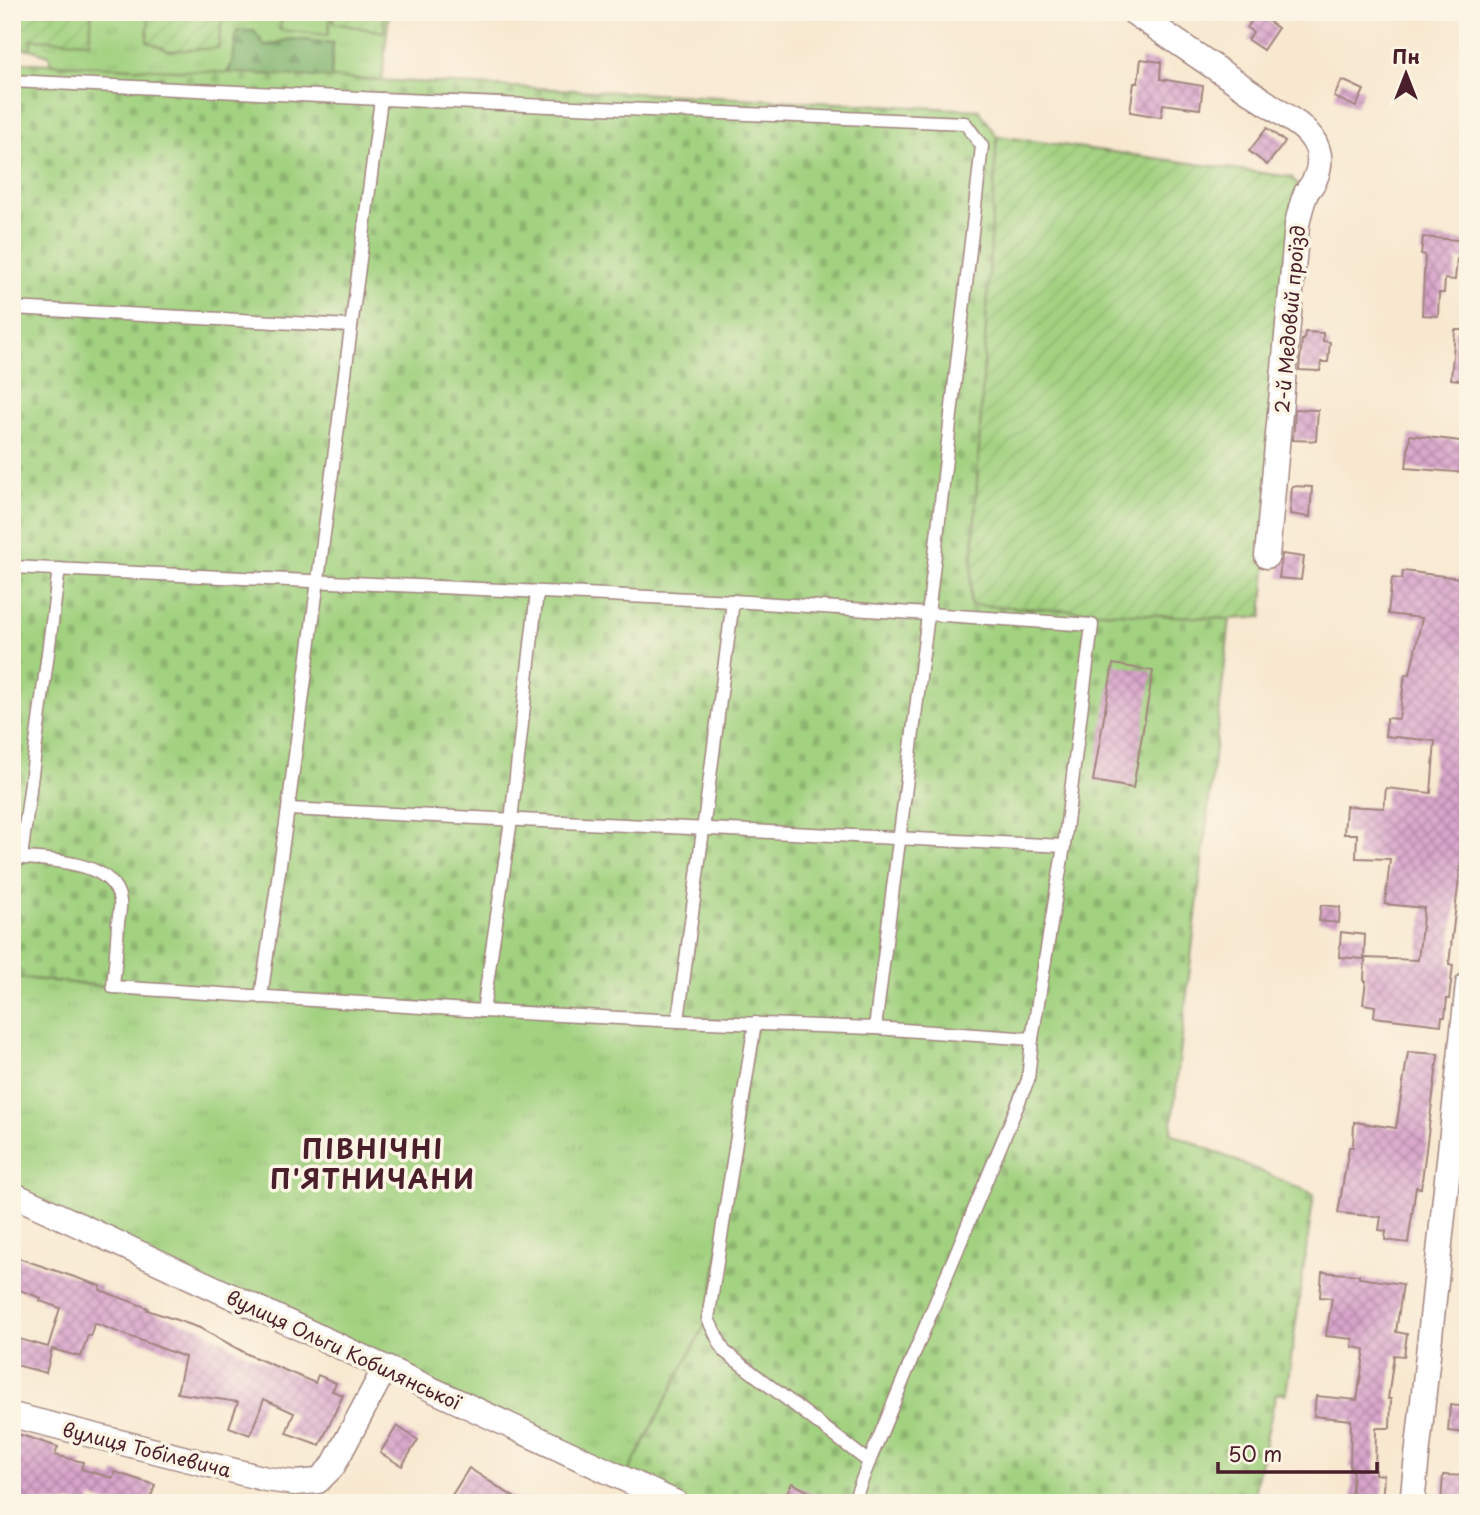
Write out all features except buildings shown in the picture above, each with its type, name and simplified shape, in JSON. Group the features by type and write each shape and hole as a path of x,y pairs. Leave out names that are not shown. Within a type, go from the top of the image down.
{"street":[{"name":"2-й Медовий проїзд","path":"1133,12 1299,125 1310,134 1318,152 1319,166 1306,193 1297,225 1267,556"},
{"path":"1412,1503 1468,984"},
{"name":"вулиця Ольги Кобилянської","path":"12,1194 676,1503"},
{"name":"вулиця Тобілевича","path":"12,1415 266,1479 295,1483 318,1481 333,1466 386,1368"}],"lane":[{"path":"12,81 965,123 982,146 928,615 875,1028"},
{"path":"261,997 381,99"},
{"path":"12,308 351,326"},
{"path":"12,567 733,601 1092,625 1064,846 1032,1038 1028,1080 853,1503"},
{"path":"59,569 16,857 79,864 104,876 114,886 120,901 113,987 482,1011 875,1028 1032,1038"},
{"path":"482,1011 511,820 537,592"},
{"path":"678,1021 733,601"},
{"path":"288,809 1064,846"},
{"path":"755,1023 708,1319 724,1351 869,1462"}],"green space":[{"path":"12,12 389,12 382,82 331,79 333,43 291,39 265,46 237,31 233,61 227,74 51,64 49,55 30,49 12,48"},
{"path":"12,12 92,12 89,42 32,39 30,49 12,48"},
{"path":"149,12 270,12 270,17 223,16 218,48 169,51 147,41"},
{"path":"282,12 331,12 328,35 280,30"},
{"path":"334,12 384,12 384,32 333,23"},
{"path":"237,31 254,31 265,46 291,39 333,43 331,79 227,74 233,61"},
{"path":"12,62 979,110 997,136 970,604 1230,619 1171,1133 1314,1194 1286,1394 1276,1393 1252,1503 676,1503 625,1479 708,1319 755,1023 113,987 12,977"},
{"path":"997,136 1291,177 1306,193 1262,617 1230,619 970,605"},
{"path":"12,977 113,987 755,1023 708,1319 625,1479 12,1194"}],"district":[{"name":"ПІВНІЧНІ П'ЯТНИЧАНИ","path":"373,1163"}]}
